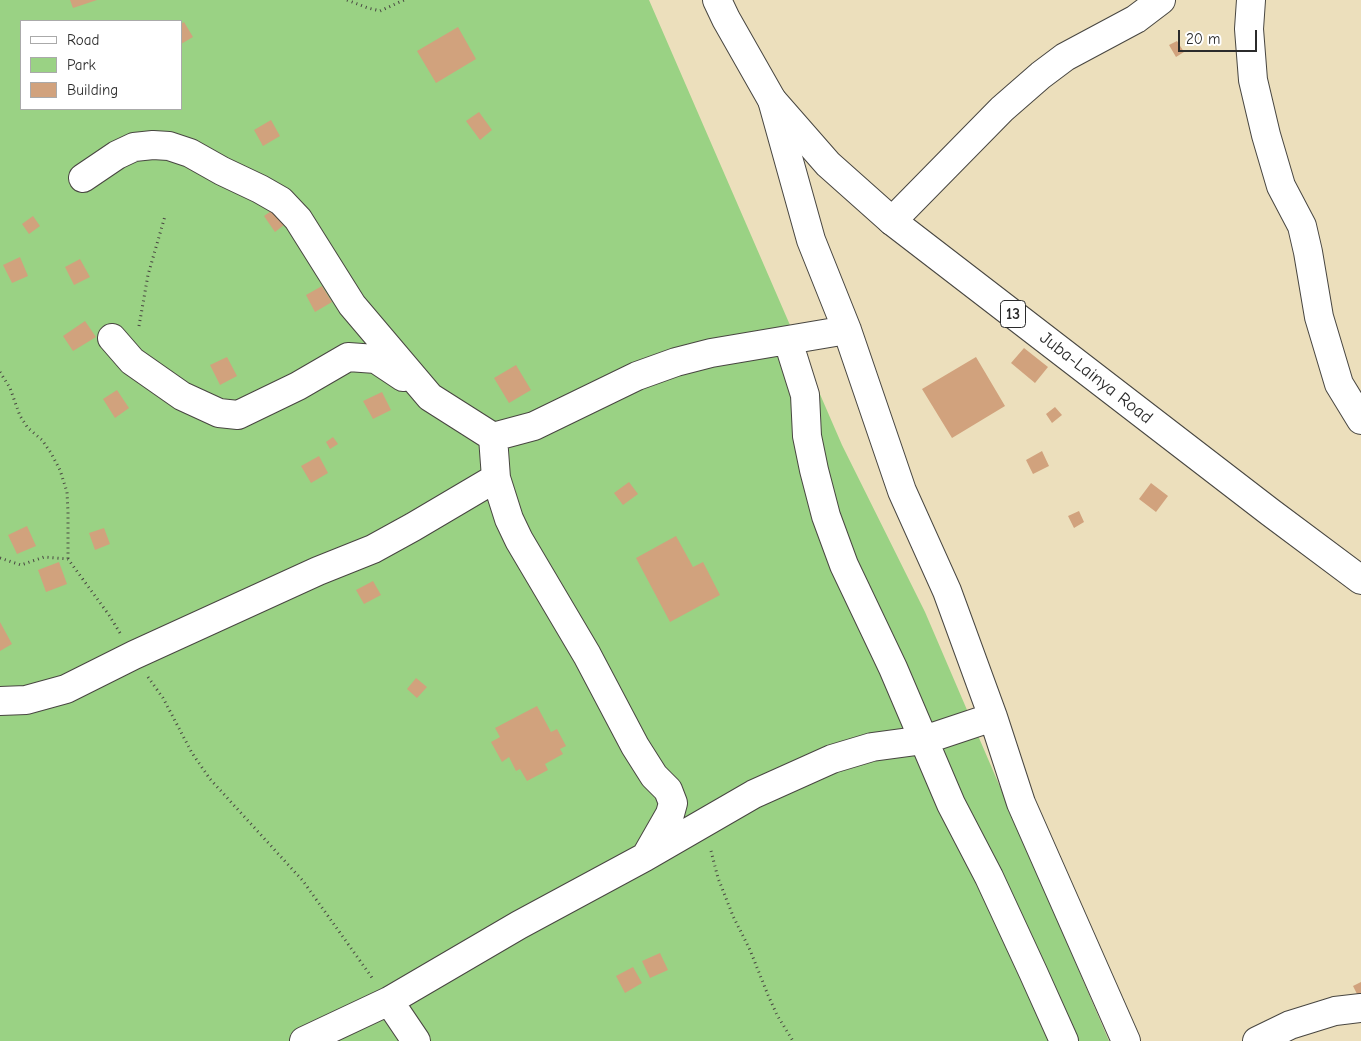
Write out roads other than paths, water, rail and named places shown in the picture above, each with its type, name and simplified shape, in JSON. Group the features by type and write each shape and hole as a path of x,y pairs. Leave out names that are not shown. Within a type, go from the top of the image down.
{"street":[{"name":"Juba-Lainya Road","path":"717,0 772,100 828,164 892,221 1361,580"},
{"path":"892,221 1002,109 1042,75 1065,58 1136,20 1161,0"},
{"path":"1251,0 1249,29 1254,80 1266,135 1281,186 1302,226 1319,317 1340,384 1361,420"},
{"path":"772,100 811,240 847,330 902,491 947,590 993,717 1021,803 1126,1041"},
{"path":"83,178 117,155 134,148 153,145 169,146 190,153 281,201 298,219 352,305 430,397"},
{"path":"112,338 132,361 182,396 219,413 238,415 298,386 348,357 376,359 430,397 493,437 534,426 637,376 676,362 711,353 847,330"},
{"path":"788,341 805,395 807,436 814,470 826,516 844,566 893,668 952,804 1001,903 1064,1041"},
{"path":"493,437 496,478 509,519 519,540 587,655 635,746 654,776 668,790 673,803 670,814 645,857"},
{"path":"0,701 26,700 66,689 134,655 318,571 373,549 496,478"},
{"path":"304,1041 389,1001 519,925 645,857 754,794 832,758 872,747 924,740 993,717"},
{"path":"389,1001 416,1041"},
{"path":"1257,1041 1290,1025 1317,1016 1335,1011 1361,1008"}]}
